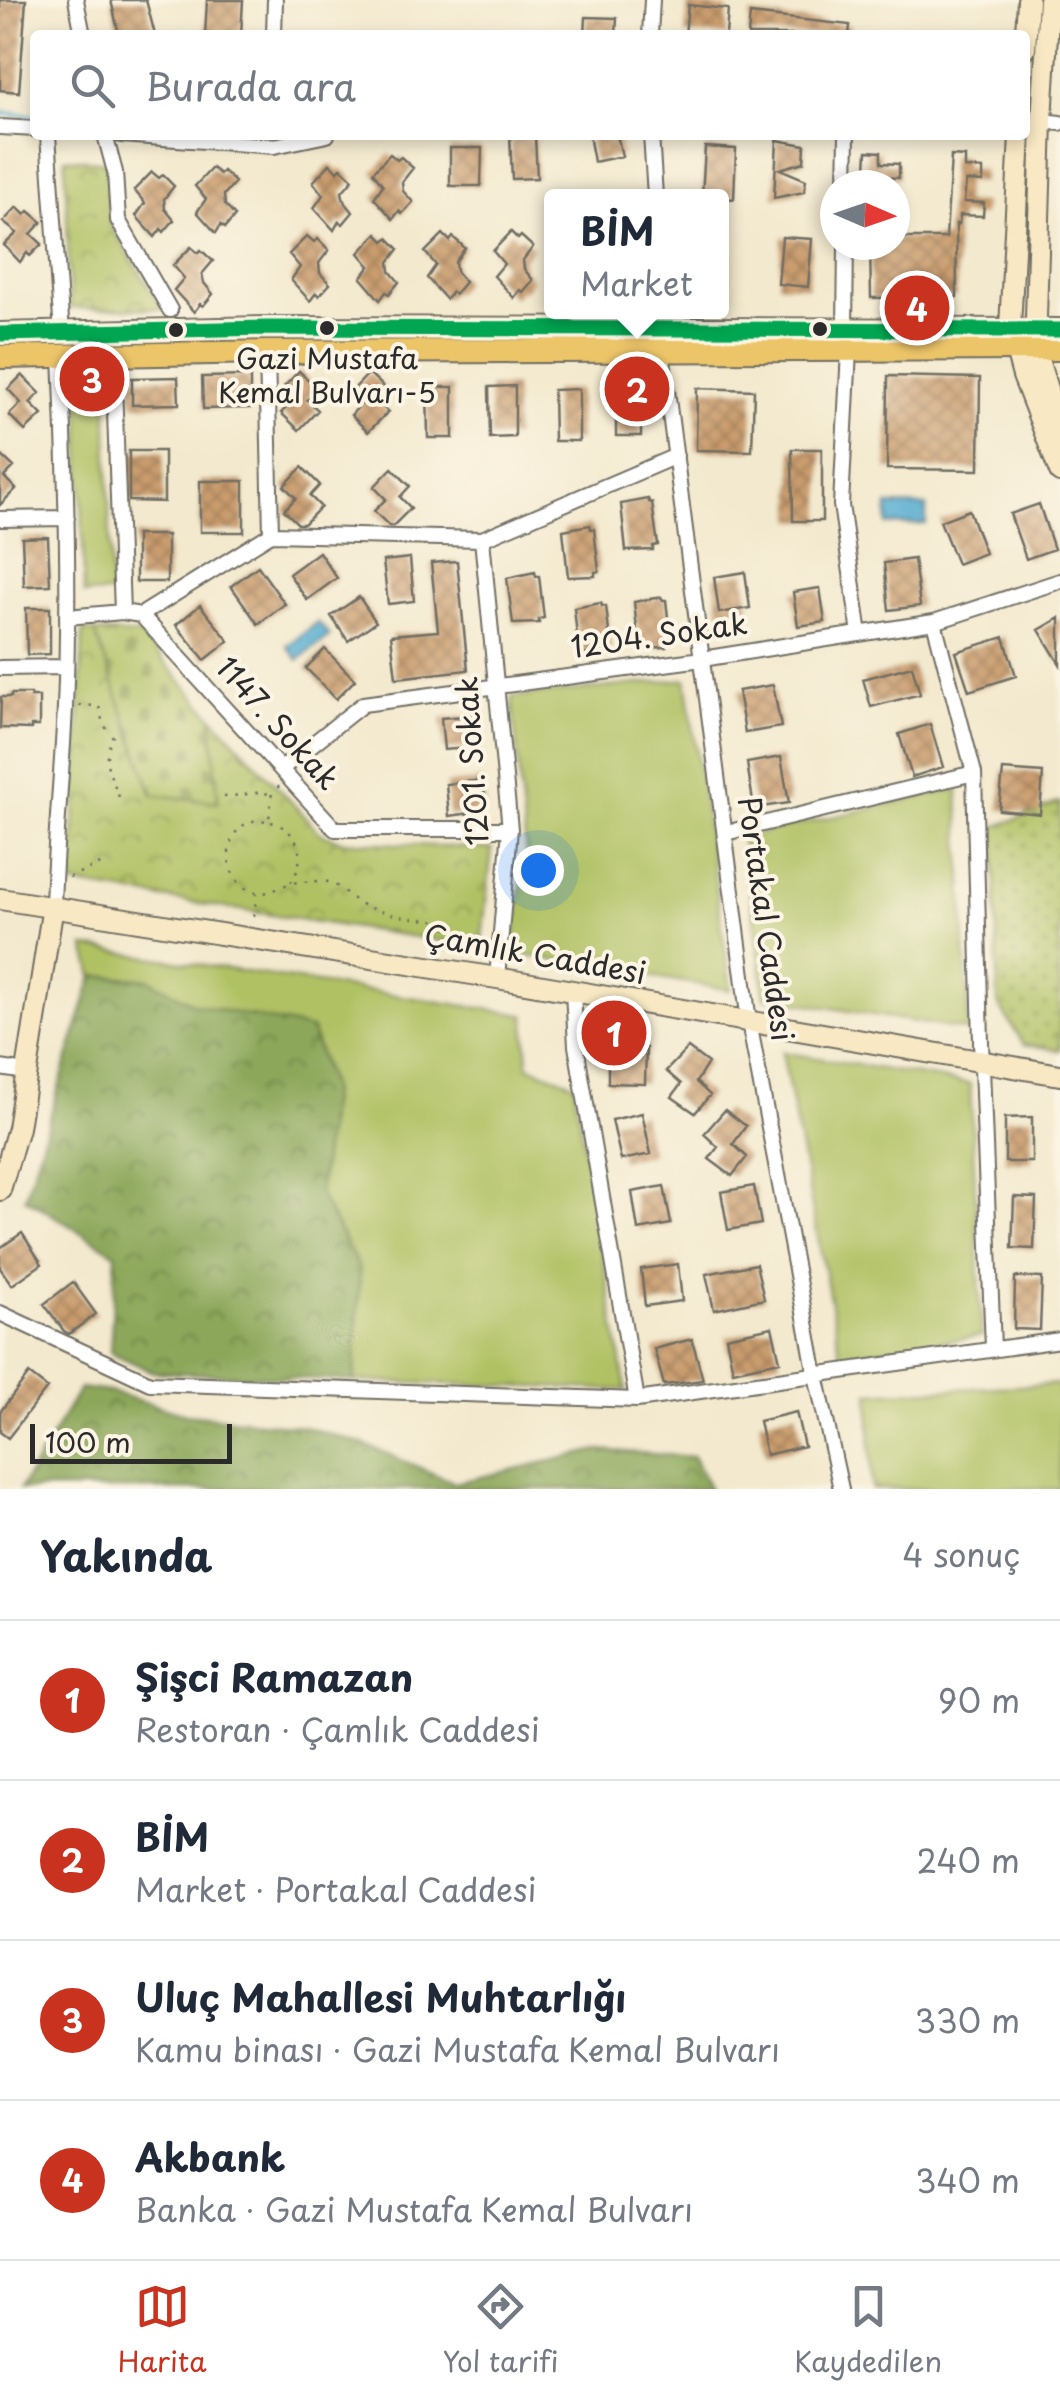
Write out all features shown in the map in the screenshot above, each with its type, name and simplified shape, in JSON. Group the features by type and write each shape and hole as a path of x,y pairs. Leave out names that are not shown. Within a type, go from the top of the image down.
{"main road":[{"path":"0,357 61,345 266,328 663,331 847,339 1024,339 1060,330"},
{"path":"0,334 113,355 267,352 663,331"},
{"path":"1024,339 1060,349"}],"street":[{"path":"76,0 83,30"},
{"path":"274,30 276,0"},
{"path":"650,30 652,0"},
{"path":"1026,30 1028,0"},
{"path":"1048,0 1024,339 1060,430"},
{"path":"0,127 30,130"},
{"path":"0,1190 18,1128 53,906 66,667 67,518 48,140"},
{"path":"106,140 115,172 118,220 170,310"},
{"path":"651,140 655,189"},
{"path":"846,170 847,140"},
{"path":"1020,140 1024,339 1060,472"},
{"path":"846,260 842,505 860,634"},
{"name":"Portakal Caddesi","path":"663,331 749,1022 841,1489"},
{"path":"267,352 271,534"},
{"path":"113,355 122,612"},
{"path":"67,617 122,612 141,616 271,534 482,539 676,456"},
{"path":"0,519 67,518"},
{"name":"1201. Sokak","path":"482,539 510,829 497,978"},
{"name":"1204. Sokak","path":"280,776 363,704 702,659 934,622 1060,581"},
{"name":"1147. Sokak","path":"141,616 280,776 334,829 510,829"},
{"path":"934,622 974,773 993,1348"},
{"path":"0,668 66,667"},
{"path":"724,833 974,773"},
{"name":"Çamlık Caddesi","path":"0,899 497,978 1060,1075"},
{"path":"573,991 576,1046 637,1400"},
{"path":"0,1068 27,1072"},
{"path":"0,1313 150,1383 637,1400 1060,1340"}],"path":[{"path":"79,705 99,706 103,724 112,737 105,763 120,800"},
{"path":"269,822 271,796 280,776"},
{"path":"224,797 264,792 271,796"},
{"path":"290,884 298,872 300,856 286,826 253,821 238,831 229,847 228,867 240,883 254,892 324,881 368,907 432,922 447,920 446,948"},
{"path":"69,877 103,863"},
{"path":"254,916 257,892"}],"green space":[{"path":"65,158 106,162 110,224 163,309 70,308"},
{"path":"106,366 111,593 84,594 79,367"},
{"path":"83,631 95,632 153,795 218,802 212,716 320,833 341,841 492,849 481,947 72,884"},
{"path":"95,632 141,635 212,716 218,802 152,795"},
{"path":"686,679 731,990 512,953 526,852 512,697"},
{"path":"958,789 969,1031 765,997 742,837"},
{"path":"1060,802 1060,1050 1024,1044 998,1004 995,827"},
{"path":"85,947 525,1015 528,1066 573,1083 626,1390 354,1381 360,1270 319,1194 331,1089 312,1030 194,1004 148,979 93,976"},
{"path":"93,976 148,979 194,1004 311,1029 331,1089 319,1194 360,1270 354,1381 153,1372 110,1352 116,1254 25,1198"},
{"path":"782,1052 970,1084 982,1336 841,1356"},
{"path":"1060,1384 1060,1489 872,1489 869,1393"},
{"path":"80,1388 110,1392 186,1414 306,1427 364,1444 455,1483 598,1450 693,1457 710,1489 20,1489"}],"water":[{"path":"888,505 926,506 926,524 887,525"},
{"path":"318,622 330,636 298,660 287,646"}],"building":[{"path":"0,0 26,0 19,92 0,90"},
{"path":"111,0 146,0 154,30 118,30"},
{"path":"207,0 243,0 241,30 205,30"},
{"path":"688,5 728,9 726,30 686,30"},
{"path":"750,14 850,25 850,30 748,30"},
{"path":"586,17 617,18 616,30 585,30"},
{"path":"510,140 535,140 537,178 512,179"},
{"path":"590,140 618,140 622,156 594,162"},
{"path":"777,140 805,145 804,162 780,169 806,180 804,192 774,198"},
{"path":"705,147 736,149 734,199 729,199 729,189 702,189"},
{"path":"450,148 482,148 481,186 450,186"},
{"path":"867,151 881,152 881,163 899,164 899,170 866,170"},
{"path":"390,154 397,160 401,157 413,168 402,182 403,191 413,202 393,219 374,198 383,185 373,172"},
{"path":"951,156 965,157 965,168 983,169 983,182 966,181 964,202 984,203 983,216 960,215 956,224 957,297 871,298 870,260 910,260 910,238 946,238"},
{"path":"330,164 353,179 342,192 353,212 343,224 339,221 334,230 314,208 323,195 313,182"},
{"path":"212,168 220,174 223,171 235,182 224,195 225,205 235,216 216,233 197,212 206,199 195,186"},
{"path":"152,172 159,178 163,175 174,186 164,199 165,209 174,220 155,237 136,216 145,203 134,190"},
{"path":"17,207 42,222 31,234 42,244 20,262 4,245 17,233 3,222"},
{"path":"511,232 533,247 523,260 524,269 533,280 514,298 494,276 504,264 493,251"},
{"path":"377,234 399,249 389,262 390,271 399,282 380,300 361,278 370,266 359,253"},
{"path":"443,234 465,248 455,262 456,271 465,282 446,299 427,278 436,265 425,252"},
{"path":"307,236 314,242 318,239 329,250 319,263 320,273 330,284 310,301 291,280 300,267 289,254"},
{"path":"782,237 812,239 808,287 778,284"},
{"path":"191,247 213,261 202,274 213,294 194,312 174,290 184,278 173,265"},
{"path":"299,371 318,389 307,400 318,410 299,430 281,413 293,401 281,390"},
{"path":"369,373 387,390 377,401 388,412 368,432 351,415 362,403 351,392"},
{"path":"22,375 40,393 30,403 42,415 25,431 9,415 21,403 8,389"},
{"path":"250,376 250,408 203,409 202,377"},
{"path":"888,376 980,378 979,470 887,469"},
{"path":"178,377 179,404 132,405 132,378"},
{"path":"616,385 641,385 641,436 616,436"},
{"path":"515,386 515,437 490,438 489,387"},
{"path":"427,387 453,387 453,438 428,438"},
{"path":"697,388 754,390 752,451 696,450"},
{"path":"579,389 579,441 554,441 553,390"},
{"path":"792,449 822,449 822,521 793,521"},
{"path":"129,451 164,451 164,502 129,501"},
{"path":"0,454 14,467 4,477 16,489 0,505"},
{"path":"302,467 320,485 310,496 321,507 304,524 298,524 284,510 296,498 284,486"},
{"path":"392,468 410,486 400,497 411,508 389,526 374,511 386,499 374,487"},
{"path":"200,481 244,481 244,532 200,532"},
{"path":"648,499 652,503 658,545 653,550 626,551 621,504"},
{"path":"1039,504 1054,549 1026,559 1010,514"},
{"path":"969,510 985,553 957,564 940,521"},
{"path":"590,525 594,529 599,571 595,576 568,577 563,530"},
{"path":"136,535 167,535 167,582 136,582"},
{"path":"48,537 50,585 24,586 22,538"},
{"path":"319,552 337,578 307,600 289,574"},
{"path":"410,558 414,601 388,604 383,561"},
{"path":"914,559 920,606 889,610 884,563"},
{"path":"457,561 468,670 396,678 391,635 438,631 431,563"},
{"path":"258,566 285,604 258,624 231,586"},
{"path":"535,572 539,576 544,618 539,623 513,624 507,578"},
{"path":"745,572 750,608 719,613 714,577"},
{"path":"820,588 825,622 798,626 793,592"},
{"path":"359,597 376,622 348,641 331,616"},
{"path":"661,597 666,600 671,643 666,647 639,648 634,602"},
{"path":"601,603 606,606 611,649 606,653 579,655 574,608"},
{"path":"200,605 229,641 205,660 176,625"},
{"path":"26,608 50,608 50,654 27,655"},
{"path":"1060,618 1060,664 1039,630"},
{"path":"1004,637 1016,676 969,691 956,652"},
{"path":"325,649 355,680 336,699 306,668"},
{"path":"912,666 920,694 871,707 863,679"},
{"path":"773,685 781,727 745,733 738,691"},
{"path":"1,697 39,697 39,726 0,728"},
{"path":"476,715 479,747 444,750 441,718"},
{"path":"930,724 943,767 912,777 899,734"},
{"path":"781,757 789,803 754,808 747,763"},
{"path":"1003,770 1043,773 1040,814 999,810"},
{"path":"483,780 486,811 449,816 446,784"},
{"path":"608,1047 646,1048 645,1084 608,1083"},
{"path":"688,1048 708,1063 696,1082 710,1095 695,1113 672,1097 681,1084 666,1071"},
{"path":"725,1110 746,1126 733,1144 747,1157 732,1176 709,1159 718,1147 704,1134"},
{"path":"642,1113 651,1154 621,1160 612,1120"},
{"path":"1032,1117 1032,1162 1005,1162 1005,1118"},
{"path":"664,1186 671,1224 638,1230 632,1192"},
{"path":"754,1186 761,1224 728,1230 721,1192"},
{"path":"1014,1197 1036,1198 1034,1249 1012,1248"},
{"path":"22,1233 42,1264 12,1285 0,1268 0,1248"},
{"path":"678,1264 682,1301 645,1306 641,1269"},
{"path":"756,1264 764,1299 714,1310 706,1274"},
{"path":"1015,1277 1042,1278 1040,1330 1014,1329"},
{"path":"73,1282 96,1314 69,1334 44,1304"},
{"path":"772,1327 780,1361 733,1371 726,1337"},
{"path":"692,1339 703,1380 664,1385 654,1349"},
{"path":"29,1374 47,1388 8,1438 0,1432 0,1412"},
{"path":"796,1412 804,1446 766,1455 759,1421"}],"waterway":[{"path":"0,113 30,116"}],"transit line":[{"path":"0,334 266,328 1060,330"}],"place":[{"name":"Akbank","path":"917,308"},
{"name":"Gazi Mustafa Kemal Bulvarı-5","path":"327,328"},
{"name":"Uluç Mahallesi Muhtarlığı","path":"92,379"},
{"name":"BİM","path":"637,389"},
{"name":"Şişci Ramazan","path":"614,1033"}]}
